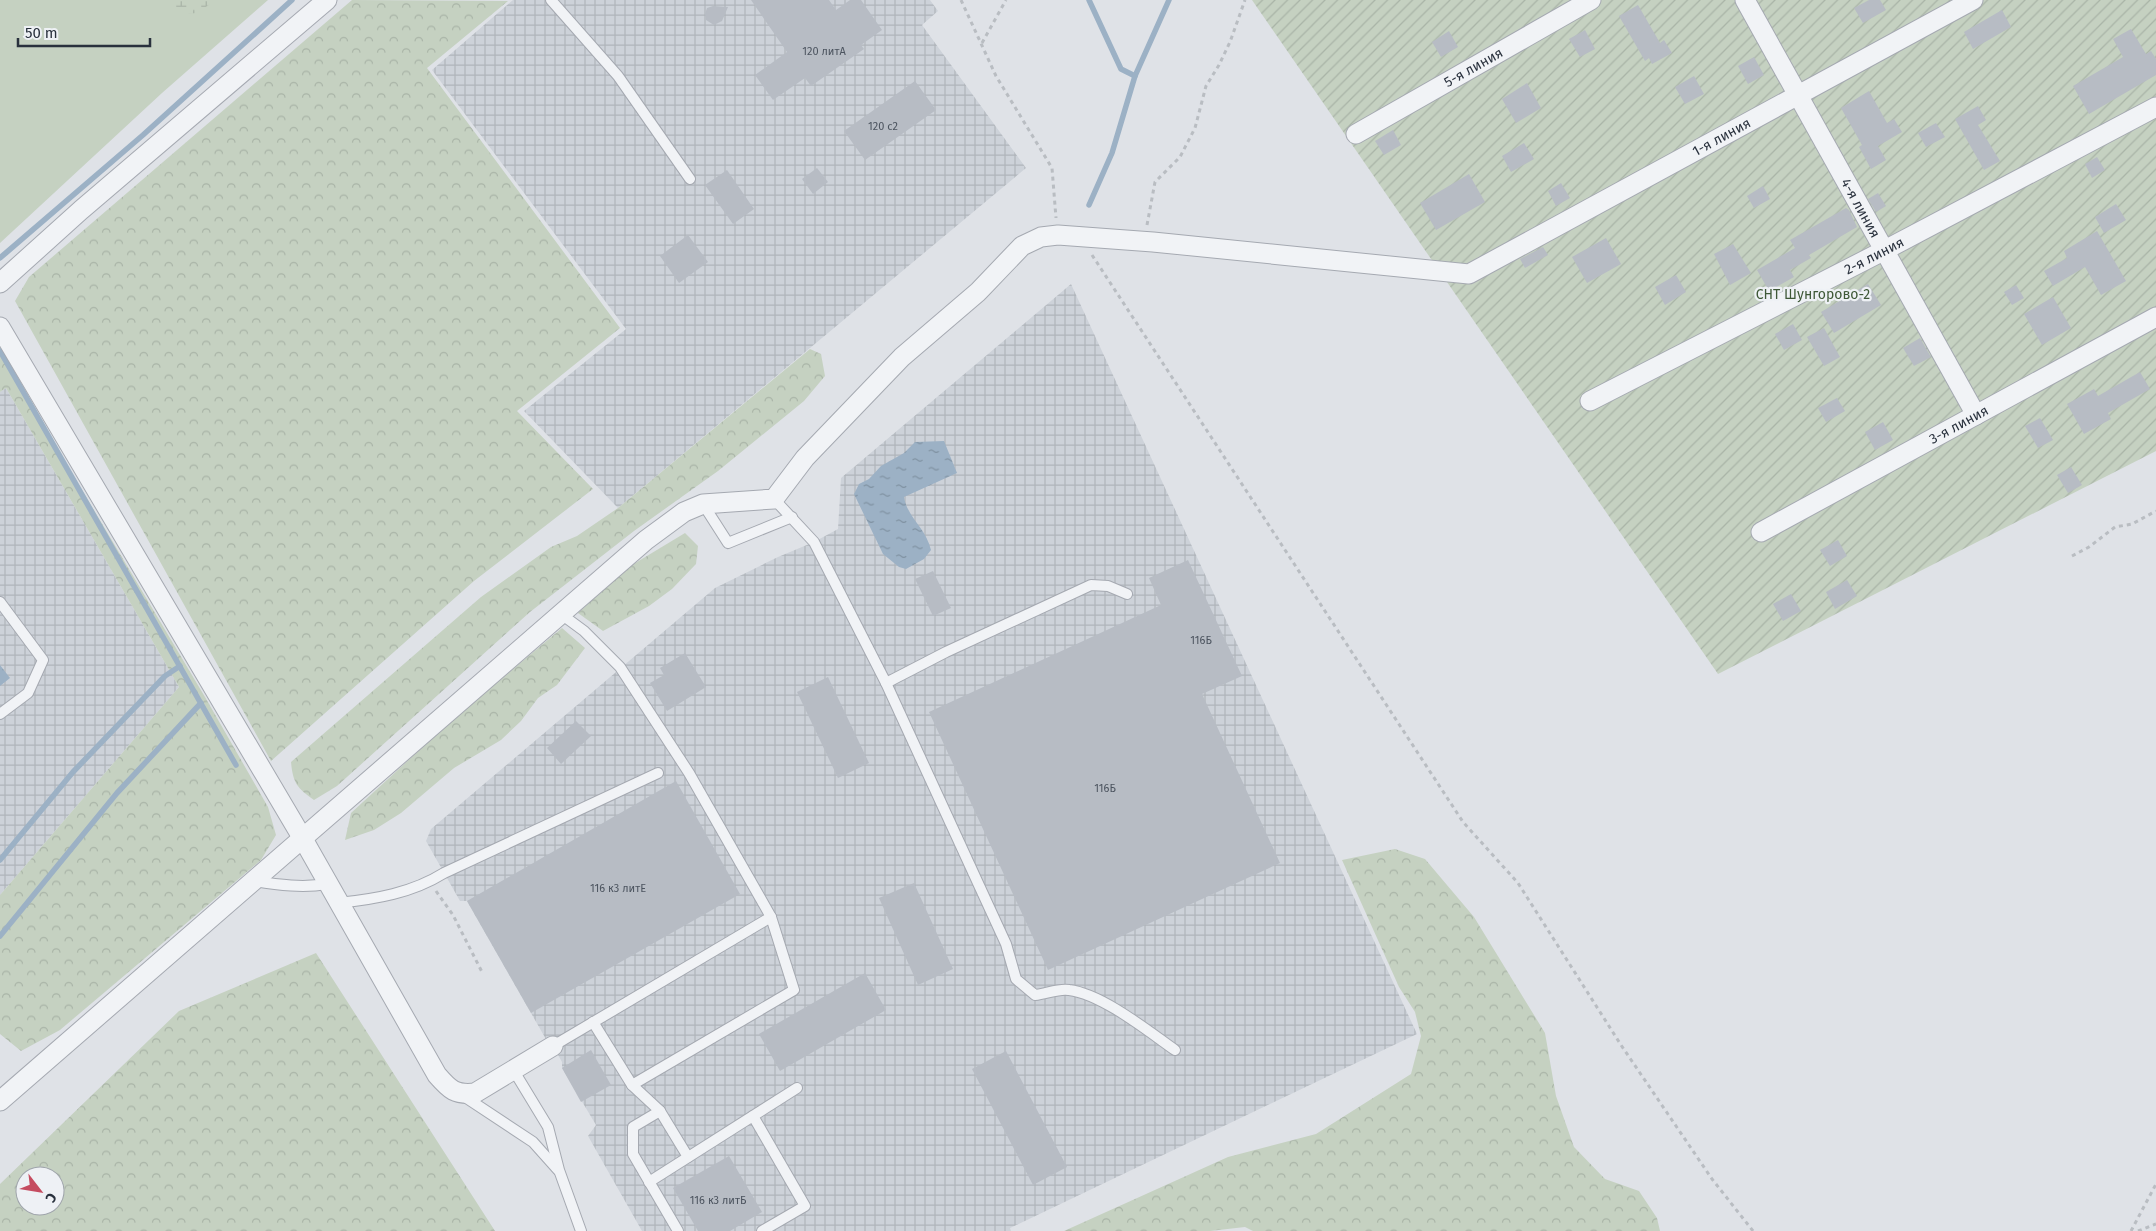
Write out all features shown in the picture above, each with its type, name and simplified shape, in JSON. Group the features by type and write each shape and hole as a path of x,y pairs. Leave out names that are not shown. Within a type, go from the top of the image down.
{"street":[{"path":"0,283 81,210 328,0"},
{"name":"5-я линия","path":"1356,134 1591,0"},
{"name":"4-я линия","path":"1745,0 1976,415"},
{"name":"1-я линия","path":"1146,241 1468,274 1973,0"},
{"name":"2-я линия","path":"1590,401 1885,250 2156,107"},
{"path":"0,1101 646,540 684,512 703,504 774,499 806,458 902,357 978,292 1022,246 1041,237 1058,234 1146,241"},
{"name":"3-я линия","path":"1761,532 2156,317"},
{"path":"0,327 303,839 338,904 437,1075 448,1088 461,1094 475,1093 553,1046"}],"lane":[{"path":"551,0 618,76 690,179"},
{"path":"774,499 814,542 886,683 1006,944 1016,979 1035,994 1068,989 1083,993 1123,1013 1175,1050"},
{"path":"703,504 728,543 792,517"},
{"path":"886,683 963,644 1091,585 1108,586 1128,594"},
{"path":"0,602 43,660 28,693 0,714"},
{"path":"561,614 584,630 620,667 689,773 771,917 794,990 632,1085"},
{"path":"338,904 380,899 429,883 453,869 658,773"},
{"path":"255,881 285,885 314,886 327,884"},
{"path":"553,1046 771,917"},
{"path":"593,1022 632,1085 660,1111 688,1157"},
{"path":"514,1071 548,1127 559,1170 581,1231"},
{"path":"649,1182 797,1088"},
{"path":"461,1094 533,1142 559,1170"},
{"path":"660,1111 633,1127 633,1154 678,1231"},
{"path":"753,1116 805,1206 762,1231"}],"path":[{"path":"961,0 996,76 1052,168 1058,234"},
{"path":"982,43 1006,0"},
{"path":"1146,241 1150,200 1155,182 1180,157 1195,128 1206,86 1219,66 1230,42 1245,0"},
{"path":"1080,236 1463,822 1518,883 1621,1045 1712,1179 1754,1231"},
{"path":"2072,556 2089,547 2115,527 2132,524 2156,511"},
{"path":"429,883 453,915 483,974"},
{"path":"2131,1231 2156,1184"},
{"path":"2138,1231 2156,1224"}],"shaded area":[{"path":"513,0 930,0 938,11 922,25 1026,168 618,508 524,411 626,329 432,70"},
{"path":"1071,284 1417,1034 1010,1228 1011,1231 642,1231 588,1136 596,1125 562,1068 562,1062 553,1046 547,1041 467,901 460,901 426,841 431,829 715,588 838,529 841,478"},
{"path":"6,388 179,687 0,895 0,392"}],"green space":[{"path":"0,0 268,0 162,93 0,243"},
{"path":"164,0 217,0 196,13 178,15 164,5"},
{"path":"352,0 508,1 427,68 620,328 517,411 593,489 474,581 271,761 15,301 29,277"},
{"name":"СНТ Шунгорово-2","path":"1252,0 2156,0 2156,451 1718,674"},
{"path":"810,349 821,354 825,376 804,401 718,471 634,531 530,612 337,786 314,800 300,788 293,775 291,762 481,597 551,547 577,536 618,508"},
{"path":"0,352 205,697 268,807 276,835 261,860 60,1030 21,1051 0,1034 0,895 179,687 6,388 0,392"},
{"path":"685,533 698,546 696,564 672,589 649,606 603,631 578,613 627,568"},
{"path":"562,628 585,648 557,685 538,698 521,721 501,740 454,768 401,813 374,830 345,840 351,813 451,721"},
{"path":"1395,849 1425,859 1474,917 1545,1033 1556,1096 1574,1147 1605,1179 1639,1191 1657,1218 1660,1231 1253,1231 1245,1227 1210,1231 1064,1231 1228,1157 1316,1134 1411,1074 1421,1036 1415,1012 1399,987 1342,860"},
{"path":"316,953 495,1231 0,1231 0,1184 15,1170 15,1216 65,1216 65,1166 19,1166 179,1011"}],"water":[{"path":"944,441 957,473 904,497 909,511 929,542 931,550 924,559 906,569 899,567 883,554 854,494 859,484 869,479 881,466 904,453 915,442"},
{"path":"0,665 10,678 0,686"}],"building":[{"path":"751,0 829,0 836,10 850,0 861,0 882,30 861,45 864,49 811,86 805,78 773,100 755,75 787,52"},
{"path":"1869,0 1880,0 1886,10 1863,23 1854,8"},
{"path":"1638,5 1660,43 1664,40 1672,53 1652,64 1649,58 1645,61 1619,16"},
{"path":"713,6 728,7 722,21 714,25 706,20 705,14 707,8"},
{"path":"2002,10 2011,27 1973,49 1964,32"},
{"path":"2131,29 2146,54 2151,51 2156,59 2156,75 2089,114 2073,86 2123,57 2113,39"},
{"path":"1585,30 1595,49 1580,57 1569,39"},
{"path":"1449,31 1458,47 1441,57 1432,42"},
{"path":"1754,57 1764,75 1748,84 1738,66"},
{"path":"1694,76 1704,94 1685,104 1675,87"},
{"path":"915,81 936,110 865,160 844,131"},
{"path":"1527,83 1541,108 1516,123 1502,99"},
{"path":"1869,91 1887,123 1894,119 1902,132 1878,146 1886,160 1871,169 1859,147 1862,145 1841,108"},
{"path":"1978,106 1986,120 1978,125 2000,161 1984,170 1955,119"},
{"path":"1936,123 1945,137 1926,147 1918,133"},
{"path":"1393,130 1401,145 1384,155 1375,141"},
{"path":"1524,143 1534,159 1511,172 1502,156"},
{"path":"2097,157 2105,170 2092,178 2085,164"},
{"path":"817,168 828,182 813,194 802,179"},
{"path":"727,170 754,209 733,224 705,185"},
{"path":"1469,174 1485,202 1436,230 1420,203"},
{"path":"1561,183 1570,198 1556,206 1548,191"},
{"path":"1763,186 1770,199 1754,208 1747,196"},
{"path":"1878,193 1886,206 1876,212 1868,199"},
{"path":"2116,204 2126,220 2104,233 2095,217"},
{"path":"1846,208 1849,210 1857,227 1809,255 1811,258 1790,270 1794,277 1769,291 1757,270 1795,248 1790,240"},
{"path":"2097,231 2126,281 2101,295 2085,267 2053,286 2044,271 2067,258 2064,251"},
{"path":"688,235 708,262 679,283 660,256"},
{"path":"1606,238 1621,264 1587,283 1572,257"},
{"path":"1733,244 1751,273 1730,285 1714,254"},
{"path":"1543,247 1548,255 1525,268 1520,259"},
{"path":"1676,275 1686,292 1665,305 1655,287"},
{"path":"1868,284 1881,305 1834,333 1821,312"},
{"path":"2016,285 2024,298 2012,305 2004,292"},
{"path":"2053,297 2071,328 2042,345 2024,314"},
{"path":"1793,324 1802,340 1784,350 1775,334"},
{"path":"1824,328 1840,357 1824,366 1807,337"},
{"path":"1920,338 1931,357 1914,366 1903,348"},
{"path":"2140,372 2150,389 2108,413 2111,419 2084,434 2067,404 2094,389 2098,396"},
{"path":"1837,398 1845,411 1826,422 1818,408"},
{"path":"2040,418 2053,440 2038,448 2025,426"},
{"path":"1883,422 1893,440 1875,450 1865,432"},
{"path":"2071,467 2082,485 2068,493 2057,475"},
{"path":"1838,540 1847,556 1830,566 1820,550"},
{"path":"1188,560 1242,676 1202,694 1280,863 1048,970 929,712 1161,605 1149,578"},
{"path":"933,571 951,608 933,616 915,579"},
{"path":"1847,580 1857,596 1835,609 1826,592"},
{"path":"1791,594 1801,611 1783,621 1773,604"},
{"path":"685,653 706,687 667,711 650,683 664,675 660,668"},
{"path":"828,677 869,763 838,778 797,692"},
{"path":"576,721 591,736 561,764 547,748"},
{"path":"676,781 740,894 531,1013 467,901"},
{"path":"914,883 953,969 918,985 879,898"},
{"path":"865,973 886,1010 780,1071 759,1034"},
{"path":"591,1050 611,1085 581,1102 562,1068"},
{"path":"1006,1051 1067,1167 1033,1185 972,1069"},
{"path":"729,1156 762,1212 730,1231 698,1231 673,1188"}],"waterway":[{"path":"0,258 143,135 292,0"},
{"path":"1089,0 1121,69 1135,76"},
{"path":"1089,205 1112,153 1135,76 1169,0"},
{"path":"0,351 236,765"},
{"path":"0,860 73,772 165,676 180,666"},
{"path":"0,936 117,793 201,703"}]}
